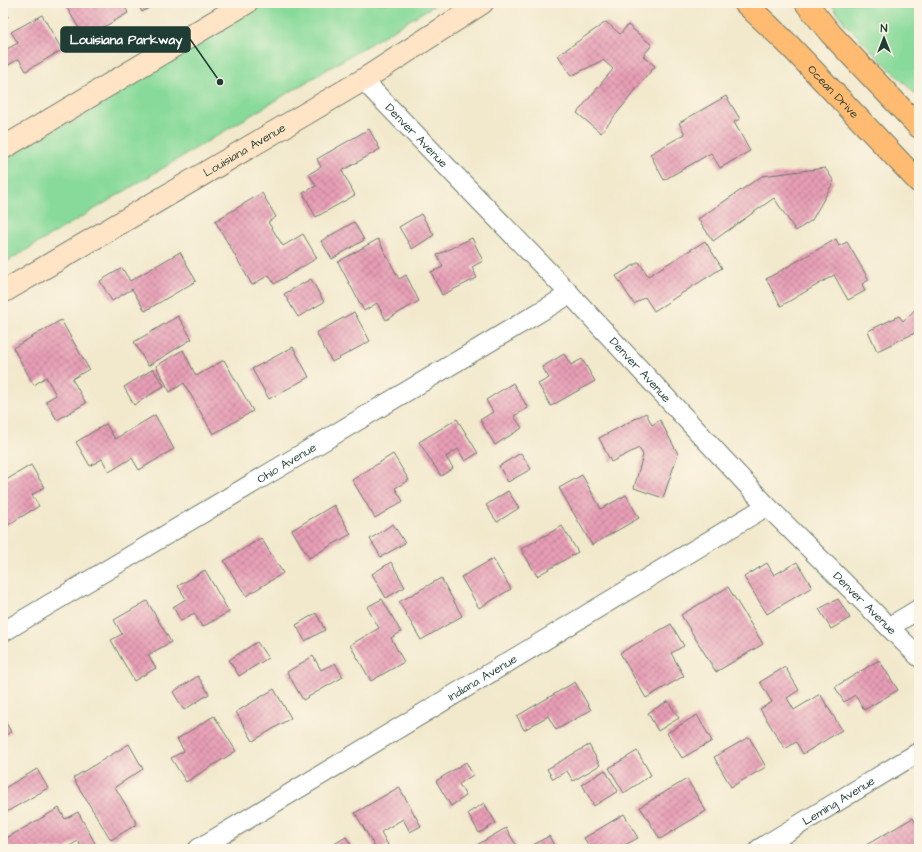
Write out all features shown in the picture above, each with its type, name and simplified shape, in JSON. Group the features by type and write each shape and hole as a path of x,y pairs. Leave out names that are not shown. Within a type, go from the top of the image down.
{"main road":[{"path":"3,148 246,3"},
{"name":"Louisiana Avenue","path":"3,292 363,80 482,3"},
{"name":"Ocean Drive","path":"745,3 790,46 919,182"},
{"path":"806,3 831,34 919,128"}],"street":[{"name":"Denver Avenue","path":"363,80 570,294 766,506 919,656"},
{"name":"Ohio Avenue","path":"3,632 570,294"},
{"name":"Indiana Avenue","path":"198,849 766,506"},
{"path":"889,627 919,609"},
{"name":"Leming Avenue","path":"759,849 919,752"}],"green space":[{"path":"266,3 438,3 3,264 3,160"},
{"path":"830,3 919,3 919,98 846,25"}],"building":[{"path":"64,3 123,3 128,13 85,38"},
{"path":"137,3 157,3 142,12"},
{"path":"3,8 8,17 3,20"},
{"path":"42,15 62,50 26,71 19,59 7,66 3,58 3,51 18,43 11,32"},
{"path":"606,22 620,34 628,25 652,45 643,56 655,66 601,133 577,113 613,69 603,60 571,76 558,55"},
{"path":"726,96 740,119 734,122 750,151 720,168 711,153 664,180 650,154 685,134 679,123"},
{"path":"369,129 380,149 342,171 355,195 316,217 303,193 316,186 309,174 321,167 317,159"},
{"path":"825,168 834,181 812,220 796,231 774,198 713,241 698,219 762,176"},
{"path":"262,193 276,217 268,222 283,246 303,234 317,258 274,284 269,275 252,285 215,221"},
{"path":"421,214 434,235 412,249 399,227"},
{"path":"354,222 364,240 332,259 321,241"},
{"path":"472,238 483,261 472,267 477,278 442,295 431,272 443,267 437,255"},
{"path":"378,239 399,279 406,275 419,301 386,320 377,303 364,311 338,262"},
{"path":"836,239 839,246 847,242 869,280 862,284 865,291 848,300 834,275 781,306 766,279"},
{"path":"705,241 722,268 654,311 645,297 634,304 616,276 639,262 648,276"},
{"path":"180,252 196,281 145,311 132,289 112,301 100,281 122,268 130,281"},
{"path":"311,279 324,302 298,317 284,294"},
{"path":"919,306 919,331 877,351 868,331 899,316 903,321"},
{"path":"354,312 370,341 332,362 316,333"},
{"path":"178,316 192,339 148,366 134,342"},
{"path":"61,320 89,369 72,379 86,403 57,420 46,401 56,395 46,377 34,385 13,348"},
{"path":"293,347 309,377 269,399 252,369"},
{"path":"183,350 196,376 224,360 253,411 213,434 184,383 170,392 156,366"},
{"path":"564,354 571,365 582,359 595,381 551,406 538,384 549,378 542,367"},
{"path":"153,369 164,386 134,405 124,387"},
{"path":"513,383 528,408 514,416 522,428 495,445 480,420 493,412 486,400"},
{"path":"646,413 652,425 660,420 678,454 663,498 634,488 643,455 639,448 611,462 599,438"},
{"path":"155,415 174,449 139,470 132,458 109,472 102,459 90,466 76,442 106,424 115,439"},
{"path":"457,419 478,453 465,461 458,449 446,457 453,468 441,476 419,442"},
{"path":"521,453 531,469 508,482 499,466"},
{"path":"393,454 409,480 395,488 403,501 375,518 352,480"},
{"path":"31,465 44,487 32,495 39,506 3,528 3,482"},
{"path":"582,475 601,509 626,495 639,518 592,545 559,488"},
{"path":"508,491 519,508 497,522 486,505"},
{"path":"334,505 351,534 309,558 292,530"},
{"path":"393,524 405,543 381,557 370,539"},
{"path":"562,526 578,552 537,576 521,549"},
{"path":"261,538 283,573 246,596 224,561"},
{"path":"493,559 511,589 479,608 461,577"},
{"path":"391,562 405,587 386,598 372,574"},
{"path":"797,562 812,587 767,614 744,577 767,563 774,575"},
{"path":"205,570 229,612 202,627 194,613 181,621 173,607 186,599 178,586"},
{"path":"441,578 462,616 421,640 399,602"},
{"path":"728,587 763,644 716,672 681,615"},
{"path":"382,599 401,632 391,638 404,662 371,681 350,645 379,628 367,607"},
{"path":"838,599 850,618 831,629 819,609"},
{"path":"147,601 171,642 148,655 156,668 134,681 111,640 122,634 114,620"},
{"path":"316,613 325,630 305,641 296,625"},
{"path":"671,624 684,646 671,653 684,676 646,698 620,653"},
{"path":"257,642 268,658 239,676 229,660"},
{"path":"313,656 321,670 335,663 343,677 303,700 287,672"},
{"path":"879,660 898,690 864,710 855,695 844,702 835,687"},
{"path":"785,667 799,690 787,698 794,710 820,694 842,730 803,754 796,742 785,749 760,709 772,702 760,682"},
{"path":"198,676 209,694 184,710 173,692"},
{"path":"575,682 591,710 556,730 548,716 524,730 517,716"},
{"path":"274,689 291,718 253,741 236,712"},
{"path":"668,701 679,718 658,731 648,713"},
{"path":"697,715 712,741 682,758 667,733"},
{"path":"214,716 236,751 186,782 171,758 184,751 177,739"},
{"path":"3,717 11,732 3,737"},
{"path":"749,737 766,767 731,787 714,757"},
{"path":"129,744 143,769 115,787 137,824 111,840 73,778"},
{"path":"589,745 600,765 573,781 567,771 553,779 547,769"},
{"path":"637,751 651,775 624,793 609,768"},
{"path":"466,762 473,775 459,784 466,796 451,806 436,781"},
{"path":"37,769 48,788 3,814 3,789"},
{"path":"605,770 618,791 594,806 582,784"},
{"path":"687,779 706,811 660,839 640,807"},
{"path":"399,787 421,826 410,832 403,819 381,832 388,845 382,849 376,849 355,813"},
{"path":"484,803 496,823 479,833 468,813"},
{"path":"59,808 65,819 78,812 96,845 89,849 82,849 78,841 64,849 3,849 3,840"},
{"path":"624,814 638,838 625,845 627,849 591,849 584,838"},
{"path":"913,818 919,829 919,844 912,848 913,849 859,849"},
{"path":"506,828 516,845 509,849 477,849 475,846"},
{"path":"549,836 556,849 526,849"},
{"path":"346,837 354,849 326,849"}],"place":[{"name":"Louisiana Parkway","path":"220,82"}]}
